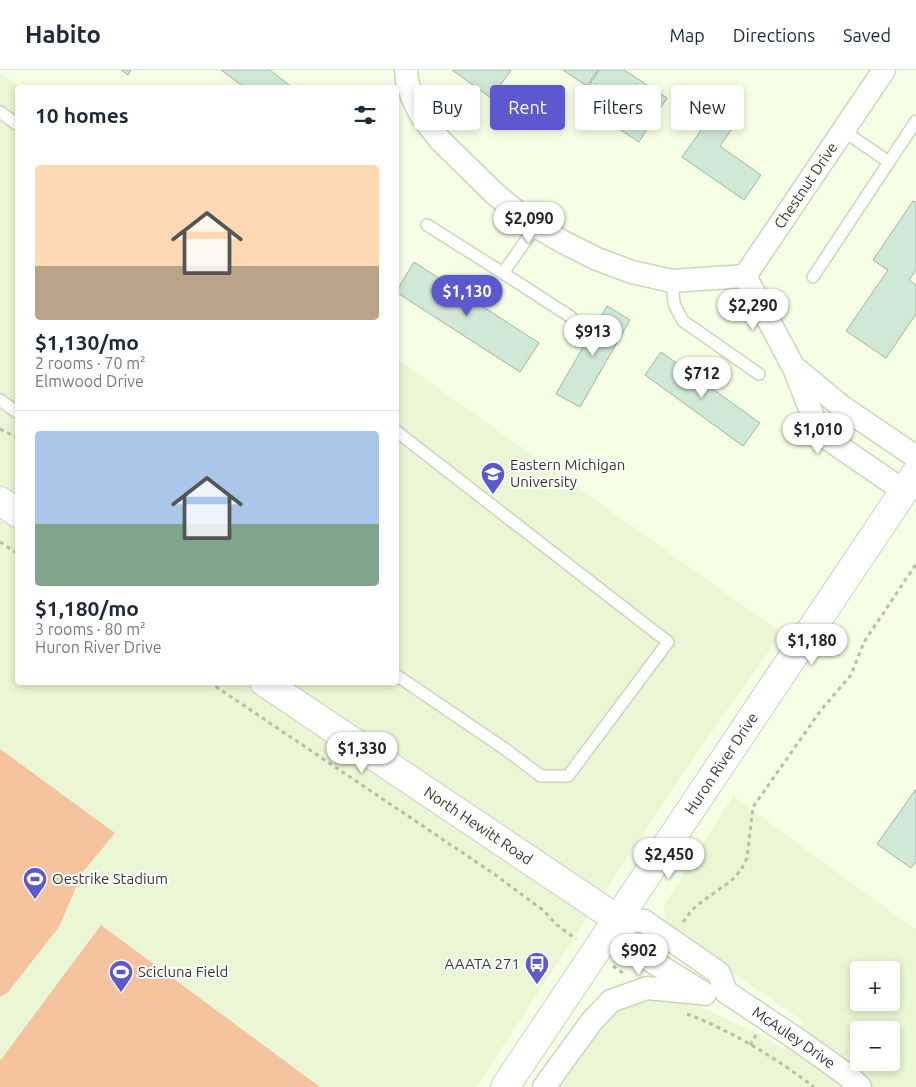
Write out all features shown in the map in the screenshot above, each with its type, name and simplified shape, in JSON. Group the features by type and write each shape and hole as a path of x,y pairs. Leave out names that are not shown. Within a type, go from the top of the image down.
{"main road":[{"name":"Huron River Drive","path":"505,1087 910,482"},
{"path":"0,501 15,511"},
{"name":"North Hewitt Road","path":"268,685 617,919"}],"street":[{"path":"406,70 412,99 422,117 440,140 495,194 536,226 565,244 632,272 672,281 745,276 794,368 814,419 825,437 910,482"},
{"name":"Chestnut Drive","path":"745,276 884,70"},
{"path":"794,368 841,406 916,457"},
{"name":"McAuley Drive","path":"617,919 644,921 719,973 716,993 798,1040 847,1075 860,1087"},
{"path":"544,1087 592,1021 611,1001 647,988 716,993"}],"lane":[{"path":"0,112 15,123"},
{"path":"813,277 916,121"},
{"path":"842,130 889,162"},
{"path":"428,224 571,317"},
{"path":"503,273 536,226"},
{"path":"672,281 674,304 683,321 760,374"},
{"path":"0,400 15,411"},
{"path":"399,433 668,642 568,776 540,776 506,750 399,676"}],"path":[{"path":"0,429 15,436"},
{"path":"0,542 15,552"},
{"path":"680,926 696,907 731,881 741,870 747,858 753,807 821,710 851,675 864,642 916,564"},
{"path":"213,685 497,876 544,911 566,932"},
{"path":"680,1011 750,1045 814,1087"},
{"path":"750,1045 756,1034"}],"shaded area":[{"name":"Eastern Michigan University","path":"0,73 17,85 15,85 15,685 399,685 399,360 782,633 679,779 476,1087 0,1087"},
{"name":"Oestrike Stadium","path":"0,749 115,833 82,873 59,927 8,992 0,997"},
{"path":"733,796 916,930 916,1087 557,1087 594,1030 618,1008 646,997 691,1003 757,1033 783,1049 803,1021 687,942 667,924 664,905"},
{"name":"Scicluna Field","path":"101,925 320,1087 0,1087 0,1061"}],"building":[{"path":"121,70 131,70 128,75"},
{"path":"221,70 270,70 289,85 241,85"},
{"path":"452,70 511,70 500,85 490,85 490,97 480,90 480,85 473,85"},
{"path":"563,70 598,70 588,85"},
{"path":"599,70 624,70 647,85 589,85"},
{"path":"661,94 667,98 661,107"},
{"path":"621,130 647,130 639,142"},
{"path":"701,130 731,130 720,146 761,175 744,200 682,157"},
{"path":"913,201 916,203 916,270 909,280 916,285 916,314 886,358 846,331 888,270 873,260"},
{"path":"414,262 539,343 520,372 399,294 399,287"},
{"path":"607,306 630,320 580,407 556,394"},
{"path":"661,352 760,423 743,446 645,375"},
{"path":"916,789 916,862 911,868 877,844"}],"place":[{"name":"Eastern Michigan University","path":"493,495"},
{"name":"Oestrike Stadium","path":"35,900"},
{"name":"AAATA 271","path":"537,985"},
{"name":"Scicluna Field","path":"121,993"}]}
